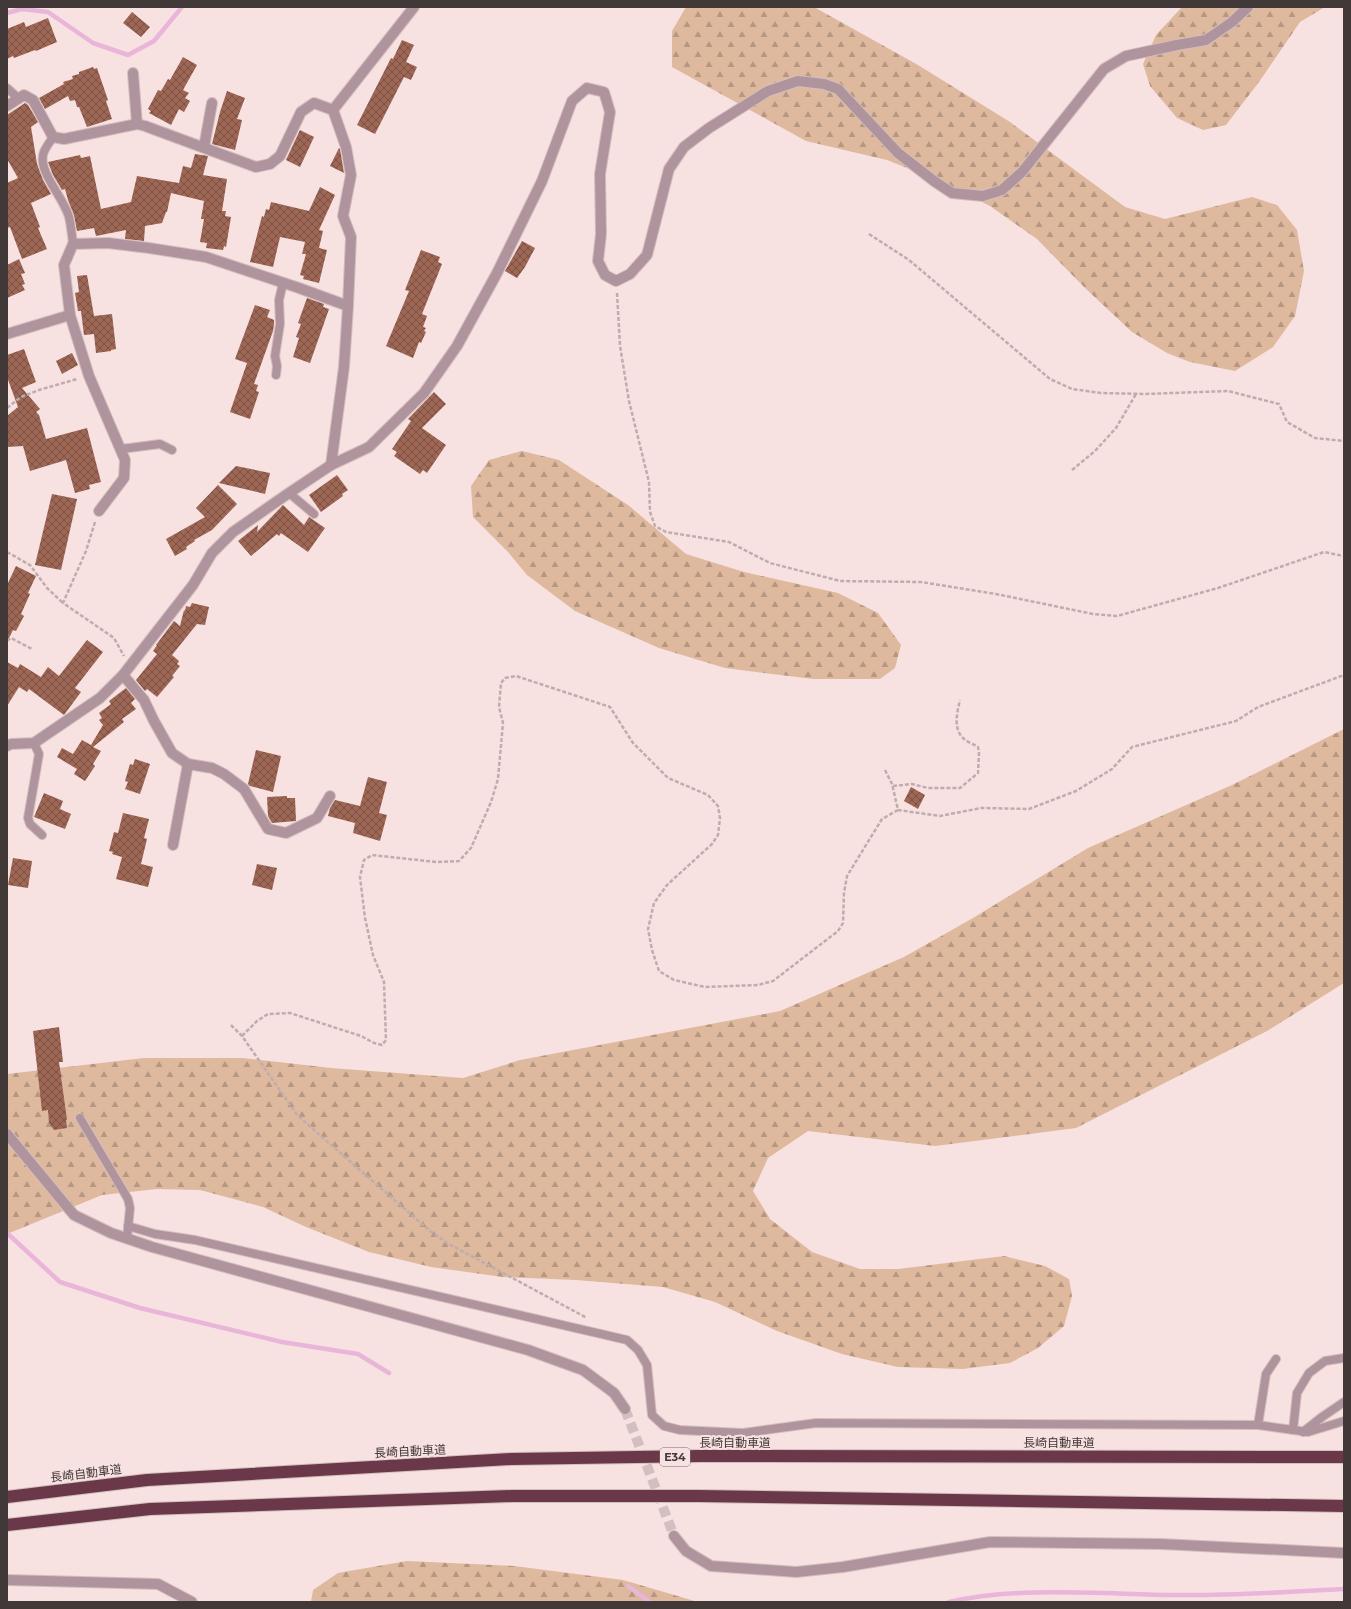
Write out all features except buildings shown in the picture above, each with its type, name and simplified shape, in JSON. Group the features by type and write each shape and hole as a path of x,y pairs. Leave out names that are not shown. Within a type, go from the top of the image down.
{"highway":[{"name":"長崎自動車道","path":"7,1497 147,1480 511,1459 700,1456 1344,1456"},
{"path":"7,1525 150,1509 512,1496 699,1496 1344,1506"}],"street":[{"path":"333,110 414,7"},
{"path":"7,746 11,744 34,742 100,698 123,675 193,585 212,553 234,532 331,465 369,447 424,393 458,346 497,273 542,181 572,101 587,88 604,92 610,112 600,174 601,234 598,261 605,275 616,281 630,274 647,255 669,169 684,147 709,128 768,91 798,81 824,84 838,89 898,153 934,181 952,193 983,196 1002,190 1022,172 1104,70 1126,56 1206,40 1232,22 1248,7"},
{"path":"133,73 137,124"},
{"path":"7,106 24,95 32,100 53,136 64,139 137,124 256,167 270,164 280,156 301,112 314,104 333,110"},
{"path":"204,147 212,103"},
{"path":"331,465 344,367 348,306 351,237 343,216 352,175 346,147 333,110"},
{"path":"99,511 124,478 125,460 89,376 70,315 64,265 73,244 108,243 149,248 206,258 348,306"},
{"path":"7,334 70,315"},
{"path":"123,675 144,700 172,753 188,764 212,768 224,774 244,789 268,829 286,833 317,818 330,796"},
{"path":"174,845 188,764"},
{"path":"7,1134 74,1215 111,1233 152,1247 528,1350 583,1370 614,1393 624,1409"},
{"path":"674,1536 686,1551 711,1566 796,1572 843,1567 990,1542 1161,1544 1344,1553"},
{"path":"7,1580 158,1584 192,1602"}],"lane":[{"path":"7,88 18,98"},
{"path":"53,136 43,154 43,165 48,178 60,196 69,217 73,244"},
{"path":"276,375 277,366 275,356 280,324 279,300 283,283"},
{"path":"121,449 160,444 172,450"},
{"path":"289,493 314,514"},
{"path":"34,742 39,754 28,818 30,824 42,835"},
{"path":"80,1118 128,1199 130,1208 127,1238"},
{"path":"128,1226 155,1234 195,1240 627,1340 638,1350 647,1365 652,1415 664,1426 680,1430 743,1433 816,1422 1258,1425 1308,1432 1344,1421"},
{"path":"1293,1430 1297,1393 1309,1373 1325,1361 1344,1358"},
{"path":"1258,1425 1266,1374 1276,1359"},
{"path":"1303,1432 1322,1416 1344,1402"}],"path":[{"path":"869,234 909,260 1050,379 1072,389 1101,393 1136,394 1228,391 1280,404 1287,422 1315,438 1344,442"},
{"path":"616,281 620,346 630,401 649,482 650,512 655,526 666,532 729,542 770,563 840,581 921,582 996,594 1093,614 1117,616 1218,588 1324,552 1344,556"},
{"path":"7,408 21,397 39,390 89,376"},
{"path":"1072,470 1095,451 1116,428 1136,394"},
{"path":"63,603 86,551 99,511"},
{"path":"7,552 30,565 47,588 63,603 114,638 130,666"},
{"path":"7,641 11,638 32,649"},
{"path":"242,1036 257,1021 268,1014 290,1013 361,1036 374,1043 382,1045 386,1040 384,982 373,955 364,918 360,877 364,860 372,855 436,862 458,861 471,848 491,802 498,779 503,723 499,707 499,693 501,683 505,678 516,676 610,707 633,743 668,778 708,795 718,806 720,818 718,835 712,844 667,885 654,903 648,929 652,950 659,971 674,980 705,987 758,985 773,981 838,931 843,923 844,893 847,876 882,819 898,810 940,816 980,808 1029,809 1076,791 1112,769 1132,747 1236,721 1258,707 1344,675"},
{"path":"893,786 912,784 928,788 960,788 978,773 980,753 978,747 963,738 956,719 960,700"},
{"path":"885,770 893,786 898,810"},
{"path":"231,1025 242,1036 298,1116 430,1231 447,1243 592,1321"}],"green space":[{"path":"686,7 814,7 918,65 1010,122 1125,207 1165,219 1252,197 1277,205 1297,230 1304,271 1295,316 1273,347 1235,371 1190,362 1167,353 1132,332 1085,288 1037,239 990,206 939,181 887,160 806,141 672,67 672,31"},
{"path":"1182,7 1325,7 1300,22 1259,82 1226,125 1203,130 1177,118 1150,86 1143,64 1156,35"},
{"path":"522,451 559,460 628,505 686,554 744,572 838,593 878,613 901,645 895,668 880,679 813,679 725,668 659,648 575,611 527,575 508,552 473,517 471,486 489,460"},
{"path":"1344,729 1344,983 1267,1031 1076,1128 935,1146 808,1131 768,1158 753,1191 770,1219 812,1252 860,1269 898,1269 1004,1256 1045,1266 1069,1279 1072,1296 1064,1326 1038,1348 1010,1363 963,1369 898,1367 842,1354 777,1331 715,1302 663,1287 576,1280 503,1277 431,1267 369,1252 306,1227 263,1207 200,1190 157,1189 102,1195 7,1234 7,1074 144,1058 242,1058 331,1068 463,1078 520,1060 780,1011 904,957 973,918 1088,848 1232,785"},
{"path":"407,1561 514,1566 623,1580 698,1602 311,1602 313,1590 338,1573"}],"waterway":[{"path":"7,13 22,9 48,12 93,43 128,55 154,41 182,7"},
{"path":"7,1233 60,1282 140,1308 282,1342 358,1354 389,1373"},
{"path":"628,1586 650,1602"},
{"path":"949,1602 976,1597 1032,1592 1217,1595 1344,1589"}],"tunnel":[{"path":"625,1409 674,1536"}]}
